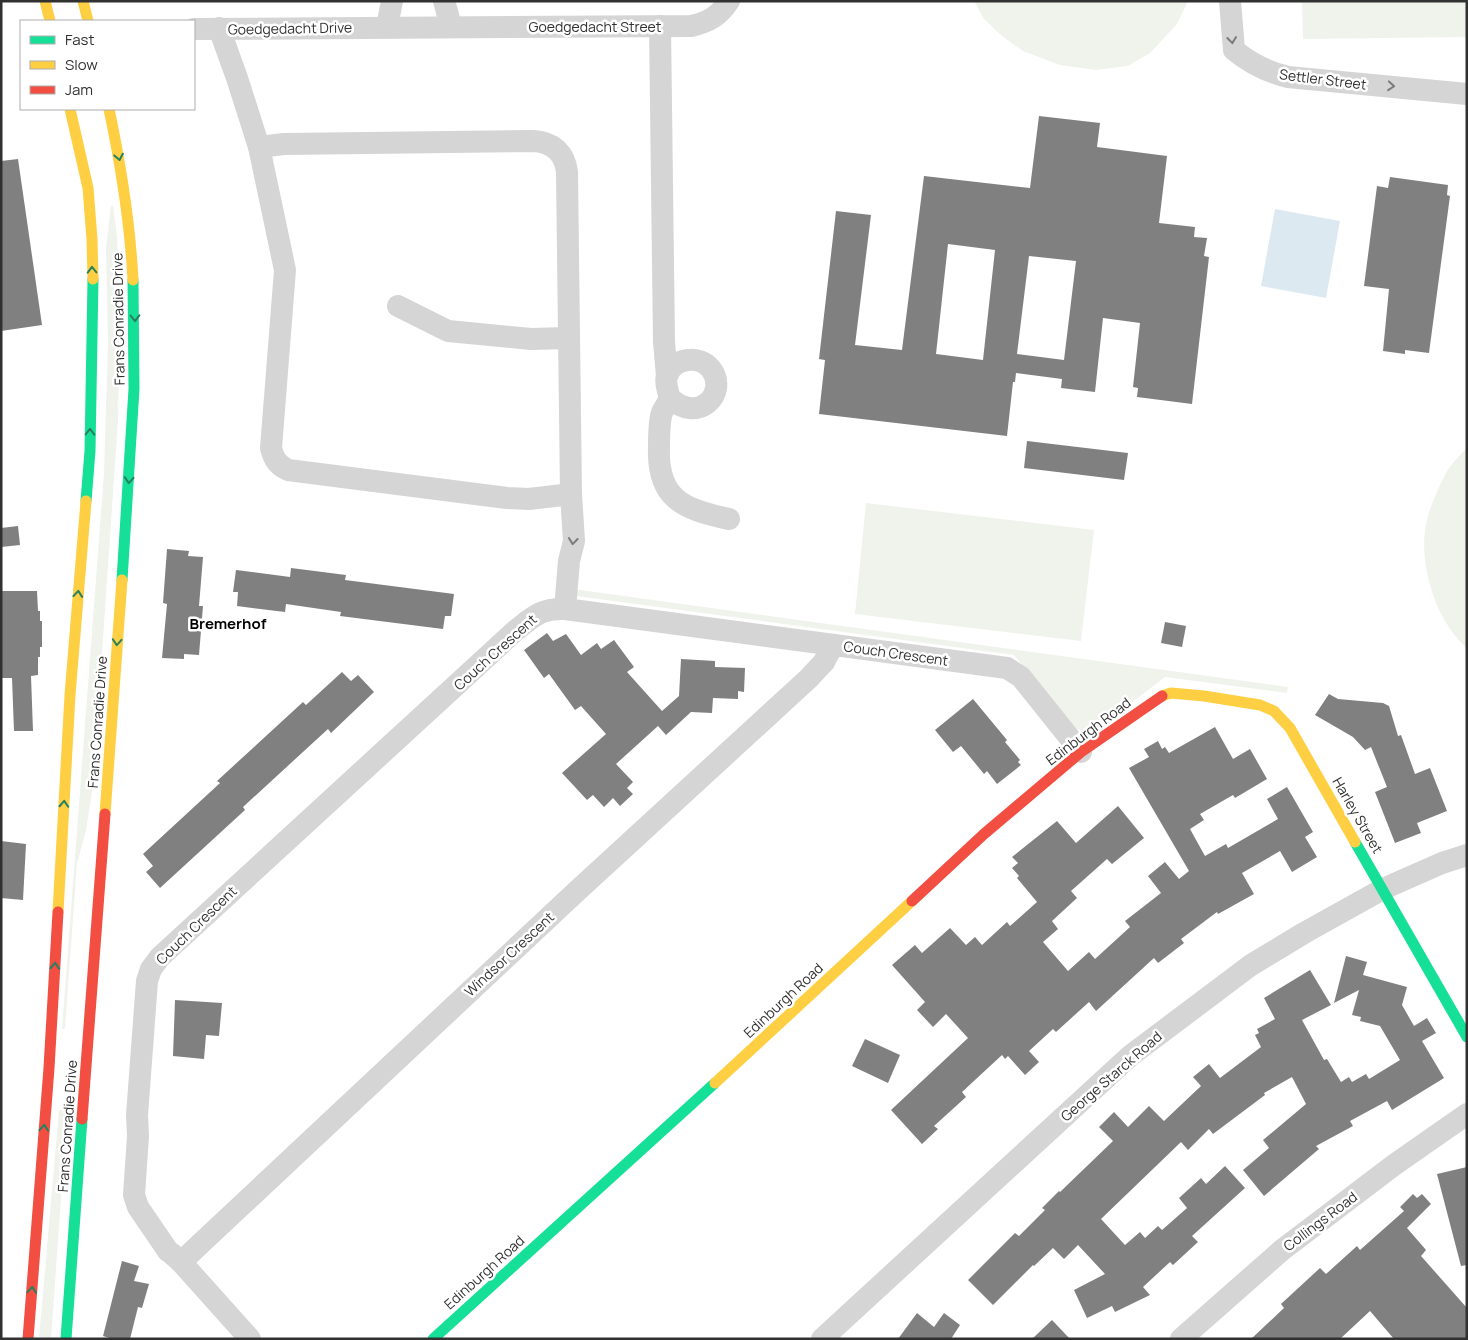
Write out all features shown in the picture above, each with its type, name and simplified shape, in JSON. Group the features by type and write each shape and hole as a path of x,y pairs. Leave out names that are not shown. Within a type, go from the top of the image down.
{"main road":[{"path":"45,1 50,20"},
{"path":"83,1 88,20"},
{"name":"Frans Conradie Drive","path":"28,1339 49,1068 70,695 90,452 93,313 92,239 88,188 70,110"},
{"name":"Frans Conradie Drive","path":"66,1339 135,377 135,307 131,231 124,182 109,110"},
{"name":"Harley Street","path":"1164,695 1179,693 1241,702 1266,706 1279,713 1290,728 1383,888 1467,1037"},
{"name":"Edinburgh Road","path":"433,1339 734,1066 984,834 1081,752 1164,695"}],"street":[{"path":"387,27 392,1"},
{"path":"444,1 451,26"},
{"name":"Goedgedacht Street","path":"387,27 691,26 711,20 720,14 729,1"},
{"name":"Settler Street","path":"1230,1 1234,50 1256,67 1288,77 1467,94"},
{"path":"660,26 664,342 668,387 683,408 691,409 706,405 715,392 715,377 706,364 691,359 676,364 668,387 661,416 659,456 663,482 671,495 697,511 729,519"},
{"name":"Goedgedacht Drive","path":"195,29 387,27"},
{"path":"218,28 237,78 259,146 284,270 271,448 275,460 288,470 508,498 529,499 571,494"},
{"path":"259,146 284,144 543,141 551,145 564,157 567,172 571,494 574,541 569,561 565,608"},
{"path":"398,306 448,331 531,339 569,338"},
{"path":"665,332 684,360"},
{"name":"Couch Crescent","path":"250,1339 175,1256 135,1201 137,1115 147,981 151,969 160,958 530,618 541,611 552,608 565,608 1007,668 1021,677 1081,752"},
{"name":"Windsor Crescent","path":"175,1256 808,679 824,662 834,644"},
{"name":"George Starck Road","path":"822,1339 1130,1056 1251,965 1383,888 1442,863 1467,855"},
{"name":"Collings Road","path":"1181,1339 1282,1250 1394,1165 1467,1114"}],"shaded area":[{"path":"974,1 1188,1 1177,24 1150,53 1128,66 1096,70 1060,65 1023,51 1002,36 984,19"},
{"path":"1302,1 1467,1 1467,37 1303,39"},
{"path":"111,206 113,206 117,236 120,297 118,420 93,785 86,831 77,863 65,1029 62,1029 104,473 108,342 106,248"},
{"path":"1275,209 1340,221 1326,298 1261,286"},
{"path":"1467,448 1467,648 1456,637 1438,608 1427,574 1424,540 1427,518 1439,488 1449,468"},
{"path":"866,503 1094,530 1081,641 855,614"},
{"path":"573,589 1288,687 1287,693 1165,677 1096,730 1085,731 1075,728 1014,655 576,596"},
{"path":"63,1109 67,1114 51,1339 39,1339 59,1110"}],"building":[{"path":"1039,116 1100,123 1097,147 1167,156 1159,223 1195,227 1194,237 1207,238 1204,256 1209,257 1192,404 1137,397 1138,388 1133,387 1140,323 1103,318 1095,392 1061,388 1062,379 1016,373 1015,382 1013,382 1007,436 819,414 825,360 819,359 836,211 871,215 855,345 902,350 924,176 1030,188","holes":["948,244 995,250 983,360 936,354","1029,256 1076,261 1064,360 1017,354"]},
{"path":"18,159 42,325 1,331 1,161"},
{"path":"1390,177 1448,185 1447,195 1450,196 1429,353 1405,350 1405,354 1383,351 1389,289 1364,286 1377,186 1388,188"},
{"path":"1027,441 1128,453 1124,480 1024,468"},
{"path":"18,526 20,545 1,547 1,528"},
{"path":"167,549 189,551 188,556 203,557 199,606 203,606 199,655 184,654 184,659 162,658 167,604 163,603"},
{"path":"291,568 346,575 345,580 454,594 451,616 445,616 443,629 340,616 341,612 286,604 285,612 237,606 238,592 233,592 236,570 290,577"},
{"path":"1,591 37,591 38,611 40,611 40,621 42,621 42,647 40,647 40,657 38,657 38,675 31,676 33,731 14,731 12,678 2,678 1,675"},
{"path":"1165,622 1186,626 1182,647 1161,643"},
{"path":"547,633 553,641 566,634 581,655 597,643 601,649 614,640 634,667 627,672 662,711 679,696 681,659 715,661 715,667 745,668 744,692 738,691 738,699 713,698 712,713 691,712 666,735 658,726 616,764 633,782 627,788 633,794 620,806 613,798 604,807 593,795 587,800 562,773 606,734 581,706 575,710 549,674 544,678 524,650"},
{"path":"342,672 351,681 358,675 374,692 331,733 328,729 243,807 245,810 160,888 146,872 153,866 143,854 220,783 217,781 303,702 306,705"},
{"path":"1329,694 1338,699 1383,703 1389,706 1398,736 1401,735 1415,774 1430,768 1447,811 1417,823 1421,833 1395,843 1375,792 1387,787 1371,747 1365,750 1353,737 1315,715"},
{"path":"973,699 1007,740 1005,742 1020,760 1018,762 1021,765 997,784 987,771 984,774 961,746 953,752 935,730"},
{"path":"1215,727 1233,759 1250,749 1267,779 1235,798 1233,795 1200,814 1204,820 1190,829 1205,856 1226,844 1228,848 1278,819 1267,799 1287,787 1313,832 1305,837 1317,857 1292,872 1280,851 1242,873 1254,894 1218,914 1217,912 1181,939 1184,943 1158,963 1154,958 1096,1011 1089,1002 1056,1032 1053,1029 1029,1051 1039,1062 1025,1075 1008,1056 1005,1059 1002,1055 962,1092 966,1097 934,1126 938,1129 922,1144 891,1110 968,1038 946,1014 933,1027 917,1010 925,1002 892,965 915,945 922,953 950,928 966,945 975,937 982,945 1007,922 1010,926 1037,902 1017,878 1019,876 1012,868 1018,863 1012,857 1057,821 1076,843 1118,806 1144,838 1112,864 1107,859 1071,891 1077,898 1052,921 1058,929 1043,942 1068,971 1089,952 1095,959 1130,927 1125,921 1161,893 1148,876 1165,862 1179,879 1189,871 1129,768 1149,757 1144,749 1158,741 1162,749 1165,747 1169,753"},
{"path":"1,841 26,844 23,900 1,898"},
{"path":"1346,956 1367,962 1363,975 1407,987 1402,1005 1414,1026 1427,1018 1436,1033 1422,1041 1444,1078 1392,1110 1387,1101 1350,1121 1353,1126 1316,1146 1319,1149 1264,1196 1243,1170 1269,1148 1263,1140 1306,1104 1292,1077 1264,1093 1265,1095 1213,1134 1209,1129 1188,1150 1181,1142 1101,1219 1125,1245 1140,1232 1145,1238 1158,1226 1162,1230 1187,1208 1179,1198 1201,1178 1206,1184 1225,1166 1245,1188 1192,1236 1198,1242 1173,1265 1170,1262 1143,1287 1150,1295 1115,1312 1112,1306 1087,1318 1074,1290 1105,1274 1078,1245 1064,1259 1053,1248 993,1305 968,1280 1015,1233 1019,1236 1045,1210 1042,1208 1113,1141 1099,1127 1114,1112 1128,1127 1149,1106 1164,1121 1201,1086 1193,1077 1209,1064 1220,1078 1261,1047 1255,1035 1259,1033 1257,1029 1275,1019 1264,998 1310,970 1331,1005 1302,1020 1324,1060 1327,1059 1341,1082 1349,1077 1352,1082 1366,1074 1369,1079 1400,1060 1380,1026 1360,1021 1361,1017 1352,1015 1359,990 1334,1003"},
{"path":"175,1000 222,1003 219,1036 206,1035 204,1059 173,1056"},
{"path":"865,1039 900,1055 888,1083 852,1066"},
{"path":"1467,1167 1467,1265 1461,1266 1437,1174"},
{"path":"1413,1194 1417,1198 1422,1194 1431,1204 1407,1228 1426,1250 1421,1256 1467,1308 1467,1339 1394,1339 1370,1311 1340,1339 1251,1339 1284,1308 1281,1304 1320,1268 1326,1274 1357,1246 1360,1250 1404,1211 1400,1207"},
{"path":"122,1261 139,1266 134,1281 149,1284 142,1308 138,1307 130,1339 112,1339 103,1336"},
{"path":"917,1313 934,1327 944,1313 960,1325 951,1339 898,1339"},
{"path":"1052,1320 1070,1339 1032,1339"}],"traffic: fast":[{"path":"86,501 90,451 93,279"},
{"path":"122,580 134,389 133,280"},
{"path":"1355,842 1467,1037"},
{"path":"433,1339 715,1083"},
{"path":"66,1339 82,1119"}],"traffic: slow":[{"path":"45,1 50,20"},
{"path":"83,1 88,20"},
{"path":"70,110 88,188 93,279"},
{"path":"109,110 124,194 133,280"},
{"path":"58,912 70,695 86,501"},
{"path":"105,814 122,580"},
{"path":"1162,696 1171,693 1204,696 1260,705 1274,711 1290,728 1355,842"},
{"path":"715,1083 912,901"}],"traffic: jam":[{"path":"912,901 984,834 1081,752 1162,696"},
{"path":"82,1119 105,814"},
{"path":"28,1339 49,1068 58,912"}],"district":[{"name":"Bremerhof","path":"228,623"}]}
